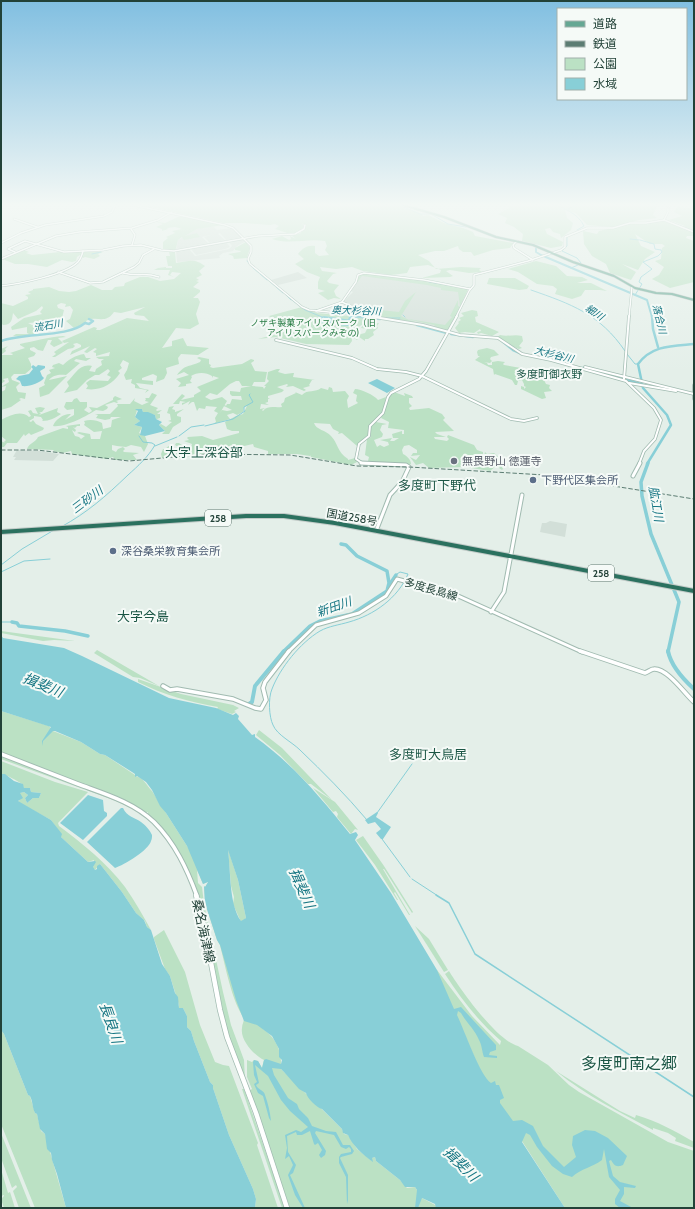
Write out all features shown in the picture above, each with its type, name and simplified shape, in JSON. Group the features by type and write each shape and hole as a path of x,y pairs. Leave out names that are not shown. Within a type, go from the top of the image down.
{"highway":[{"name":"国道258号","path":"1,531 254,516 284,516 376,530 694,590"}],"main road":[{"path":"568,259 614,276 638,289 672,294 694,300"}],"street":[{"path":"1,286 37,280 58,272 78,262 79,259"},
{"path":"58,272 93,284 103,282 122,273 135,266 140,259"},
{"path":"248,259 251,265 302,307 314,312 362,316 416,324 469,336 495,337 503,340 518,352 694,394"},
{"path":"376,530 390,494 405,478 409,466 362,463 356,459 359,444 369,436 370,426 381,416 390,395 416,381 422,376 449,332 470,289 474,285 473,276 475,274 533,260"},
{"path":"314,312 342,302 356,282 358,275 365,272 424,280 470,289"},
{"path":"122,273 134,276 147,273 159,277"},
{"path":"632,287 625,378 654,408 660,420 655,439 644,451 633,476"},
{"path":"342,302 364,312 362,316"},
{"path":"276,340 352,358 377,369 406,372 422,376 507,418 524,420 537,418"},
{"path":"629,383 682,392"},
{"path":"694,386 694,399"},
{"path":"491,612 504,592 522,495"},
{"name":"多度長島線","path":"162,686 170,690 177,689 229,698 246,703 254,709 261,709 266,700 263,688 265,682 292,647 310,629 316,625 359,613 389,593 397,579 456,595 594,658 645,673 654,669 660,670 694,702"},
{"name":"桑名海津線","path":"1,754 111,796 135,807 159,826 178,853 194,888 200,910 226,1036 256,1113 287,1208"}],"shaded area":[{"path":"177,259 205,259 177,262"},
{"path":"298,272 307,278 278,285 271,280"},
{"path":"358,275 432,283 468,289 449,331 419,323 366,315 366,311 343,302 353,292 351,291 357,283"},
{"path":"17,450 59,454 53,461 14,460 16,457 13,457"},
{"path":"550,521 567,524 565,537 540,532 542,523"}],"green space":[{"path":"3,259 76,259 72,262 62,260 47,267 28,264 15,264"},
{"path":"167,259 176,259 176,263 195,261 205,266 199,271 202,275 196,278 199,280 196,281 199,282 193,287 200,290 200,292 193,298 198,298 200,302 196,314 199,324 190,329 176,328 162,348 172,346 172,341 183,338 187,346 209,348 198,355 181,354 178,358 179,364 166,368 167,373 164,379 156,382 157,376 153,374 142,378 142,380 153,381 153,385 136,383 140,388 149,390 145,393 147,390 135,388 135,385 131,383 132,379 126,380 124,375 129,363 123,360 120,365 122,368 118,371 120,373 109,384 101,388 86,389 88,386 86,383 90,380 108,381 111,377 107,375 110,371 108,369 87,380 77,390 64,393 69,386 67,382 80,368 84,366 92,366 89,371 95,372 96,369 102,365 101,361 104,359 99,359 96,357 109,356 110,352 96,356 96,353 93,352 97,349 95,348 87,353 84,352 90,346 70,355 72,351 81,347 81,345 77,343 73,344 75,346 73,348 52,357 56,354 54,352 69,342 64,343 62,341 94,327 97,328 96,330 100,330 127,318 149,321 144,316 135,315 134,313 145,307 121,313 114,312 111,316 104,319 90,319 86,321 87,323 74,328 66,321 70,319 73,310 70,306 65,307 66,304 61,303 57,305 58,308 64,310 62,318 55,321 28,323 32,325 41,325 39,332 27,336 13,336 16,334 29,334 27,333 27,327 12,330 11,327 24,318 42,314 40,312 43,308 42,306 36,311 18,319 13,313 10,323 3,325 1,323 1,303 13,306 28,299 25,295 31,294 28,292 33,289 49,287 59,291 69,292 91,285 102,290 112,290 115,287 124,286 125,283 140,277 148,277 160,281 174,279 181,273 172,272 170,275 174,277 168,275 170,270 154,270 166,267 172,268 172,266 168,266"},
{"path":"303,259 426,259 435,268 428,265 410,267 407,273 391,275 363,271 352,267 336,269 320,267 322,271 337,273 333,274 327,281 329,283 339,285 334,291 336,296 341,299 334,298 328,300 318,293 325,291 318,289 320,277 307,272 295,264"},
{"path":"598,259 645,259 638,270 622,264 636,272 631,280 610,273 606,264"},
{"path":"660,259 694,259 694,282 670,288 652,279 659,275 664,267 655,261"},
{"path":"536,261 556,266 567,276 582,277 588,280 577,283 591,283 607,291 585,290 581,296 572,299 555,294 557,289 553,286 537,284 518,272 508,269"},
{"path":"461,267 481,268 479,270 482,272 469,273 450,270 446,271 453,276 450,277 422,278 440,273 441,270 438,269"},
{"path":"361,273 426,281 468,289 460,306 458,292 441,290 441,288 427,285 362,276 356,284 358,275"},
{"path":"489,278 515,278 529,286 527,289 519,290 487,284"},
{"path":"416,292 401,316 433,327 365,315 366,311 369,309 399,312 405,301"},
{"path":"458,300 458,306 460,307 449,331 434,325 408,319 445,325 452,317 450,316"},
{"name":"ノザキ製菓アイリスパーク（旧 アイリスパークみぞの)","path":"302,307 317,313 372,318 351,332 352,341 349,345 306,344 276,337 258,339 295,329 277,323 269,316"},
{"path":"472,310 477,311 478,316 475,317 476,322 499,332 492,336 481,333 478,334 477,332 481,331 480,329 474,333 459,333 455,328 461,320 459,318 464,316 461,313"},
{"path":"379,323 377,326 378,328 373,332 374,335 368,339 365,339 365,341 359,337 357,340 354,338 353,334 355,332 361,334 365,333 367,329 361,328 363,325"},
{"path":"500,335 522,336 523,341 519,346 522,348 519,349 511,346 497,337"},
{"path":"52,337 66,337 58,338 63,343 54,347 50,344 52,340 48,340 43,351 34,347 30,348 30,350 36,353 34,356 28,358 31,364 31,369 25,374 14,374 11,377 12,380 20,383 16,387 18,392 26,393 25,399 21,398 19,399 21,400 11,407 1,410 1,392 5,390 6,386 1,387 9,382 8,378 3,379 5,381 1,384 1,355 12,355 13,354 10,353 25,348 20,344"},
{"path":"8,346 5,349 6,351 1,355 1,349"},
{"path":"487,348 494,350 499,355 491,357 490,359 492,361 490,363 484,362 488,365 492,365 492,362 498,361 505,362 503,364 504,365 521,368 528,379 544,380 546,384 550,385 549,388 552,391 544,392 546,398 542,399 521,389 521,386 524,387 524,389 526,387 524,386 522,380 518,381 517,385 515,385 512,380 495,374 494,375 493,369 475,360 480,356 478,356 478,350"},
{"path":"84,354 86,358 91,358 86,361 76,359 74,361 80,363 66,375 52,377 49,380 67,376 49,394 40,397 39,388 45,385 44,383 47,375 51,373 49,370 55,368 52,367 53,365 59,363 63,365 72,358"},
{"path":"197,358 209,359 209,364 211,365 210,367 213,368 242,364 251,359 254,360 251,363 255,371 267,372 265,382 254,382 252,386 263,387 264,389 266,386 264,386 269,381 267,379 268,372 277,369 280,369 278,372 285,374 294,373 293,377 315,380 312,380 309,385 310,386 303,388 306,390 304,391 293,386 286,387 288,385 287,384 277,387 284,390 268,396 270,399 268,399 268,402 265,403 269,405 261,404 260,409 265,408 262,410 263,411 269,407 282,407 281,404 284,402 285,398 296,393 295,392 302,395 306,392 321,388 328,390 329,387 332,388 333,392 345,391 349,396 347,400 348,408 358,403 356,401 357,395 353,393 355,389 374,396 378,400 386,397 383,412 369,427 368,435 357,446 342,433 338,434 339,432 333,429 330,424 314,423 317,427 327,432 331,436 348,460 355,458 357,462 351,465 311,457 310,455 268,454 268,451 254,447 253,444 244,446 235,451 233,449 222,451 224,447 215,452 213,451 208,453 162,458 161,454 163,449 170,445 176,450 180,448 175,445 176,443 179,443 186,448 191,447 192,444 184,441 189,440 187,438 188,437 202,436 213,440 239,433 239,431 227,429 225,422 243,414 247,406 244,407 243,412 237,415 233,413 227,415 230,419 213,424 216,422 215,418 218,413 214,411 217,407 206,406 205,409 199,408 197,411 194,402 188,405 190,401 182,405 182,403 186,402 180,401 179,404 173,404 182,394 185,396 181,400 194,397 194,395 201,391 197,387 219,378 213,376 212,378 210,375 199,373 191,376 190,381 192,383 186,384 186,386 178,387 181,383 176,379 189,375 184,372 177,375 185,367 200,362 201,360","holes":["236,381 239,381 242,386 251,386 241,388 240,392 230,391 232,396 241,396 242,400 232,399 230,404 224,406 227,401 222,397 211,400 205,397 210,393 217,395","224,406 232,410 222,410 220,413"]},
{"path":"394,392 405,396 404,393 412,396 413,398 409,398 409,403 412,406 409,408 410,410 429,408 442,414 445,418 443,420 454,431 435,432 446,437 434,437 435,439 447,441 449,439 447,437 448,435 474,445 477,450 483,452 483,460 480,462 485,461 487,458 484,457 485,452 487,454 494,453 500,458 514,462 504,462 501,465 502,470 499,468 500,467 496,466 490,471 465,467 429,468 423,463 416,465 410,457 416,460 420,455 411,456 413,453 417,453 417,450 409,445 404,446 402,450 403,454 410,461 411,464 409,465 364,462 368,461 369,457 365,455 367,439 371,437 370,428 376,422 387,424 382,425 380,430 383,434 382,437 374,440 377,447 380,445 384,447 389,445 388,442 380,440 392,438 390,441 394,441 399,438 393,438 392,434 402,431 402,434 404,434 404,430 388,428 389,422 381,418 389,397"},
{"path":"152,393 157,395 150,405 158,408 156,410 157,411 162,410 157,414 160,414 160,418 157,419 163,421 156,419 155,415 143,412 142,409 137,410 135,417 140,421 134,425 142,427 139,433 145,436 148,444 144,452 141,447 131,445 126,447 112,445 112,450 116,452 118,449 123,447 125,449 123,451 124,452 139,453 133,455 137,460 115,460 113,457 107,459 72,454 71,451 63,453 53,451 54,450 27,449 29,445 38,437 63,428 68,429 66,426 80,424 80,426 75,428 73,427 76,430 75,432 72,430 75,436 81,439 85,436 77,433 79,432 90,434 91,439 100,439 102,431 94,432 84,425 84,421 91,420 100,422 102,423 103,429 111,427 112,420 121,417 111,417 110,419 105,420 96,418 98,415 95,414 110,414 118,406 117,404 130,404 135,398 134,401 142,405 149,402 145,401 145,398 149,398"},
{"path":"115,396 122,399 116,401 118,402 117,403 114,402 105,405 108,407 103,411 96,410 69,423 53,426 58,419 63,416 71,414 65,420 74,415 74,409 67,410 64,407 66,402 72,402 77,398 80,402 87,402 87,407 84,410 89,413 92,411 89,407 97,408 113,400"},
{"path":"174,406 172,409 175,410 175,412 184,409 177,414 177,416 181,417 181,422 173,427 169,434 162,434 165,431 159,425 161,424 166,427 172,422 168,421 171,420 170,414 167,413 169,407"},
{"path":"35,408 45,408 42,412 39,412 41,413 39,415 58,408 57,412 61,414 45,421 42,421 43,420 41,417 34,416 34,418 29,421 31,422 33,420 36,424 44,428 43,430 31,435 29,433 25,436 24,434 17,443 7,443 4,447 1,447 1,441 5,443 4,442 6,440 1,436 1,420 12,415 19,414 29,417 31,416 28,411 31,410 33,413 38,414"},
{"path":"1,631 75,641 43,641 1,633"},
{"path":"97,650 159,686 140,678 133,677 94,653"},
{"path":"138,679 181,694 233,705 239,708 232,714 217,709 218,707 197,703 148,687 138,682"},
{"path":"1,711 49,726 53,731 81,742 100,754 105,755 140,778 152,791 187,846 207,882 203,884 197,870 198,883 202,887 204,904 231,1025 244,1060 245,1081 228,1036 205,923 180,855 167,833 148,815 148,812 145,813 132,804 1,753"},
{"path":"259,730 282,748 332,800 311,784 308,784 280,755 256,735"},
{"path":"1,756 123,803 141,813 116,801 1,759"},
{"path":"1,761 55,782 88,792 58,823 59,826 94,854 118,878 151,930 147,927 145,921 136,913 100,864 95,870 93,868 94,860 88,862 61,837 61,834 51,820 18,802 22,797 19,793 24,792 28,795 25,798 27,803 33,798 39,798 41,793 31,792 30,788 24,788 18,781 1,774"},
{"path":"313,788 335,802 358,830 355,829 351,834 337,817 338,814 336,811 333,812"},
{"path":"363,836 413,912 412,913 383,869 410,915 395,892 394,893 397,900 375,865 356,840"},
{"path":"228,849 238,880 246,918 241,922 233,904 234,897 231,886"},
{"path":"207,885 206,892 263,1029 276,1042 280,1052 281,1069 342,1129 344,1134 348,1135 357,1149 372,1161 372,1158 375,1157 376,1161 400,1180 407,1188 415,1187 422,1198 437,1206 436,1208 290,1208 249,1091 252,1089 247,1077 247,1060 252,1062 254,1060 258,1061 262,1068 264,1060 248,1047 243,1037 242,1028 244,1018 232,993 220,945 205,903 204,886 205,887"},
{"path":"415,926 429,939 448,970 444,972"},
{"path":"164,930 185,972 200,1025 215,1062 229,1066 258,1143 257,1145 278,1208 255,1208 256,1199 253,1189 229,1135 213,1085 210,1082 191,1031 187,1027 187,1016 183,1008 179,1008 170,976 165,969 154,939 154,937"},
{"path":"436,970 472,1016 500,1045 501,1041 478,1018 451,983 445,974 449,971 461,990 490,1025 509,1042 548,1065 569,1085 579,1092 668,1142 694,1151 694,1208 565,1208 488,1088"},
{"path":"1,1030 4,1034 28,1095 30,1096 35,1113 37,1114 41,1131 45,1134 66,1208 35,1208 1,1124"},
{"path":"556,1071 620,1111 635,1118 636,1115 651,1120 680,1134 694,1142 694,1148 675,1141 676,1138 668,1133 653,1128 653,1130 615,1110 579,1088"},
{"path":"242,1089 244,1089 285,1208 282,1208"},
{"path":"1,1133 31,1208 19,1208 13,1191 17,1187 16,1185 12,1188 1,1158"},
{"path":"1,1169 8,1193 10,1192 15,1208 4,1208 1,1199 4,1195 1,1196"}],"water":[{"path":"324,316 352,320 356,322 348,326 337,325 334,323 318,323 315,321 317,318"},
{"path":"33,365 36,367 38,365 45,366 45,368 40,371 44,378 40,382 28,386 22,386 20,381 16,379 19,376 29,374 33,369 31,367"},
{"path":"377,379 395,388 387,393 368,383"},
{"path":"135,409 142,409 143,412 148,412 155,415 156,419 162,422 159,425 165,431 145,436 140,435 142,427 134,425 140,421 135,417 138,411"},
{"name":"揖斐川","path":"1,635 3,638 64,648 169,698 216,708 233,715 236,713 239,716 238,719 252,735 255,734 255,737 282,758 306,782 350,834 356,832 358,835 355,840 391,893 437,970 454,1009 461,1007 496,1045 496,1050 490,1052 489,1055 497,1056 497,1058 484,1057 481,1044 477,1036 458,1011 457,1015 477,1062 487,1079 491,1083 495,1081 496,1085 499,1085 504,1098 500,1100 500,1103 513,1121 522,1120 533,1126 543,1146 564,1167 576,1157 572,1145 573,1136 585,1130 595,1131 608,1138 627,1156 623,1165 621,1166 616,1166 611,1160 609,1161 613,1176 620,1182 636,1186 635,1188 624,1187 624,1194 620,1201 633,1208 620,1208 615,1204 615,1199 620,1190 609,1177 604,1149 602,1160 572,1177 563,1174 552,1166 537,1147 530,1135 526,1133 522,1142 565,1208 436,1208 435,1204 422,1198 418,1208 415,1208 417,1190 415,1187 405,1187 400,1180 376,1161 375,1157 372,1158 373,1162 365,1156 355,1146 348,1135 343,1133 342,1129 322,1109 312,1102 306,1093 299,1089 281,1069 272,1068 274,1075 288,1098 297,1104 299,1109 308,1118 312,1126 326,1131 336,1132 343,1145 350,1145 354,1151 352,1154 340,1158 348,1175 347,1204 346,1177 339,1163 339,1157 341,1154 351,1152 351,1149 349,1147 346,1149 341,1147 334,1135 316,1131 315,1133 326,1151 325,1155 321,1158 319,1155 322,1150 318,1143 315,1145 314,1144 310,1131 302,1135 297,1135 296,1132 287,1136 288,1152 296,1165 293,1173 290,1175 305,1208 303,1208 295,1195 288,1175 293,1165 289,1156 285,1159 287,1148 285,1135 296,1130 301,1132 308,1127 290,1111 281,1100 268,1076 255,1065 259,1083 256,1085 264,1093 269,1108 271,1121 263,1096 258,1093 254,1084 257,1082 254,1075 254,1060 258,1061 262,1068 264,1060 266,1059 281,1064 282,1060 279,1057 279,1049 272,1036 257,1025 244,1021 205,903 204,886 205,887 208,882 203,884 187,846 160,806 152,790 146,782 137,776 135,777 135,774 81,742 55,731 53,731 43,741 42,746 42,741 51,727 1,711","holes":["228,850 238,880 246,918 241,921 237,914 232,897"]},
{"name":"長良川","path":"1,774 5,774 14,781 23,784 24,788 30,788 31,792 41,793 39,798 33,798 27,803 25,798 28,795 24,792 20,793 23,798 18,801 51,820 62,834 61,837 88,862 96,862 93,867 95,870 100,864 136,913 144,920 147,927 151,930 162,964 170,976 175,993 178,997 179,1008 183,1008 187,1016 187,1027 191,1031 210,1082 213,1085 229,1135 253,1189 256,1199 255,1208 66,1208 51,1153 47,1149 45,1134 40,1129 37,1114 34,1111 31,1098 28,1095 4,1034 1,1030"},
{"path":"88,795 103,800 104,811 107,813 107,816 83,840 60,823"},
{"path":"121,808 146,826 152,835 152,838 146,849 130,861 115,868 87,842"},
{"path":"377,812 376,817 391,827 383,839 381,839 376,833 381,829 375,822 368,824 365,820"}],"waterway":[{"name":"落合川","path":"551,259 647,300 652,317"},
{"path":"578,259 581,263"},
{"path":"635,295 642,284 639,282 641,277 652,269 643,262 649,259"},
{"name":"奥大杉谷川","path":"247,261 252,267"},
{"name":"落合川","path":"571,268 578,265"},
{"name":"奥大杉谷川","path":"253,268 259,273"},
{"name":"奥大杉谷川","path":"260,274 267,280"},
{"name":"奥大杉谷川","path":"268,280 275,286"},
{"path":"429,282 447,285"},
{"name":"奥大杉谷川","path":"276,287 283,293"},
{"name":"細川","path":"531,290 559,300 595,319 615,338 625,351"},
{"name":"奥大杉谷川","path":"284,293 291,300"},
{"name":"奥大杉谷川","path":"292,300 305,310 322,317"},
{"name":"奥大杉谷川","path":"349,320 351,316"},
{"name":"奥大杉谷川","path":"351,316 359,317"},
{"name":"奥大杉谷川","path":"353,316 359,317"},
{"name":"落合川","path":"652,316 653,329 658,347"},
{"name":"奥大杉谷川","path":"359,317 363,317"},
{"name":"奥大杉谷川","path":"359,317 380,319"},
{"name":"奥大杉谷川","path":"386,318 400,318"},
{"name":"流石川","path":"1,341 22,336 68,331 85,323 89,324 93,321 89,319"},
{"name":"奥大杉谷川","path":"417,325 447,333"},
{"name":"奥大杉谷川","path":"451,334 473,337"},
{"name":"大杉谷川","path":"502,341 513,350 520,353"},
{"name":"肱江川","path":"647,464 671,425 667,415 643,388 638,364 650,353 656,350 670,346 694,344"},
{"name":"細川","path":"627,354 635,364 638,364"},
{"name":"大杉谷川","path":"582,368 641,384"},
{"path":"244,411 244,407 253,402 249,395 250,394"},
{"path":"205,426 233,419 245,411"},
{"path":"179,436 191,427 204,425"},
{"name":"三砂川","path":"61,527 80,516 96,504 146,457 155,445 152,443 143,442 139,436"},
{"path":"155,446 177,437"},
{"name":"肱江川","path":"648,463 641,482 642,496 651,534 679,602 668,651"},
{"name":"三砂川","path":"1,565 22,549 54,530"},
{"name":"新田川","path":"284,651 310,626 320,621 352,614 387,591 389,583 387,571 357,556 346,545 341,544"},
{"path":"1,572 24,561 50,559"},
{"path":"367,820 343,793 300,750 275,729 271,717 270,697 272,689 285,665 305,642 323,629 358,619 376,610 392,598 404,583 408,574 400,572 397,574"},
{"name":"新田川","path":"390,584 396,575"},
{"path":"1,622 12,622"},
{"path":"12,622 17,623 19,626 65,631 88,636"},
{"name":"新田川","path":"249,704 252,702 255,686 284,651"},
{"name":"肱江川","path":"668,651 675,667 682,677 694,689"},
{"path":"377,813 412,764"},
{"path":"382,839 410,877"},
{"path":"412,879 438,896"},
{"path":"436,895 449,903 475,954 694,1097"}],"railway":[{"path":"1,450 37,450 129,461 207,454 290,455 357,466 409,467 545,475 694,499"}],"place":[{"name":"無畏野山 徳蓮寺","path":"454,461"},
{"name":"下野代区集会所","path":"533,480"},
{"name":"深谷桑栄教育集会所","path":"113,551"}],"district":[{"name":"多度町御衣野","path":"549,374"},
{"name":"大字上深谷部","path":"204,452"},
{"name":"多度町下野代","path":"437,485"},
{"name":"大字今島","path":"143,616"},
{"name":"多度町大鳥居","path":"428,754"},
{"name":"多度町南之郷","path":"629,1063"}]}
